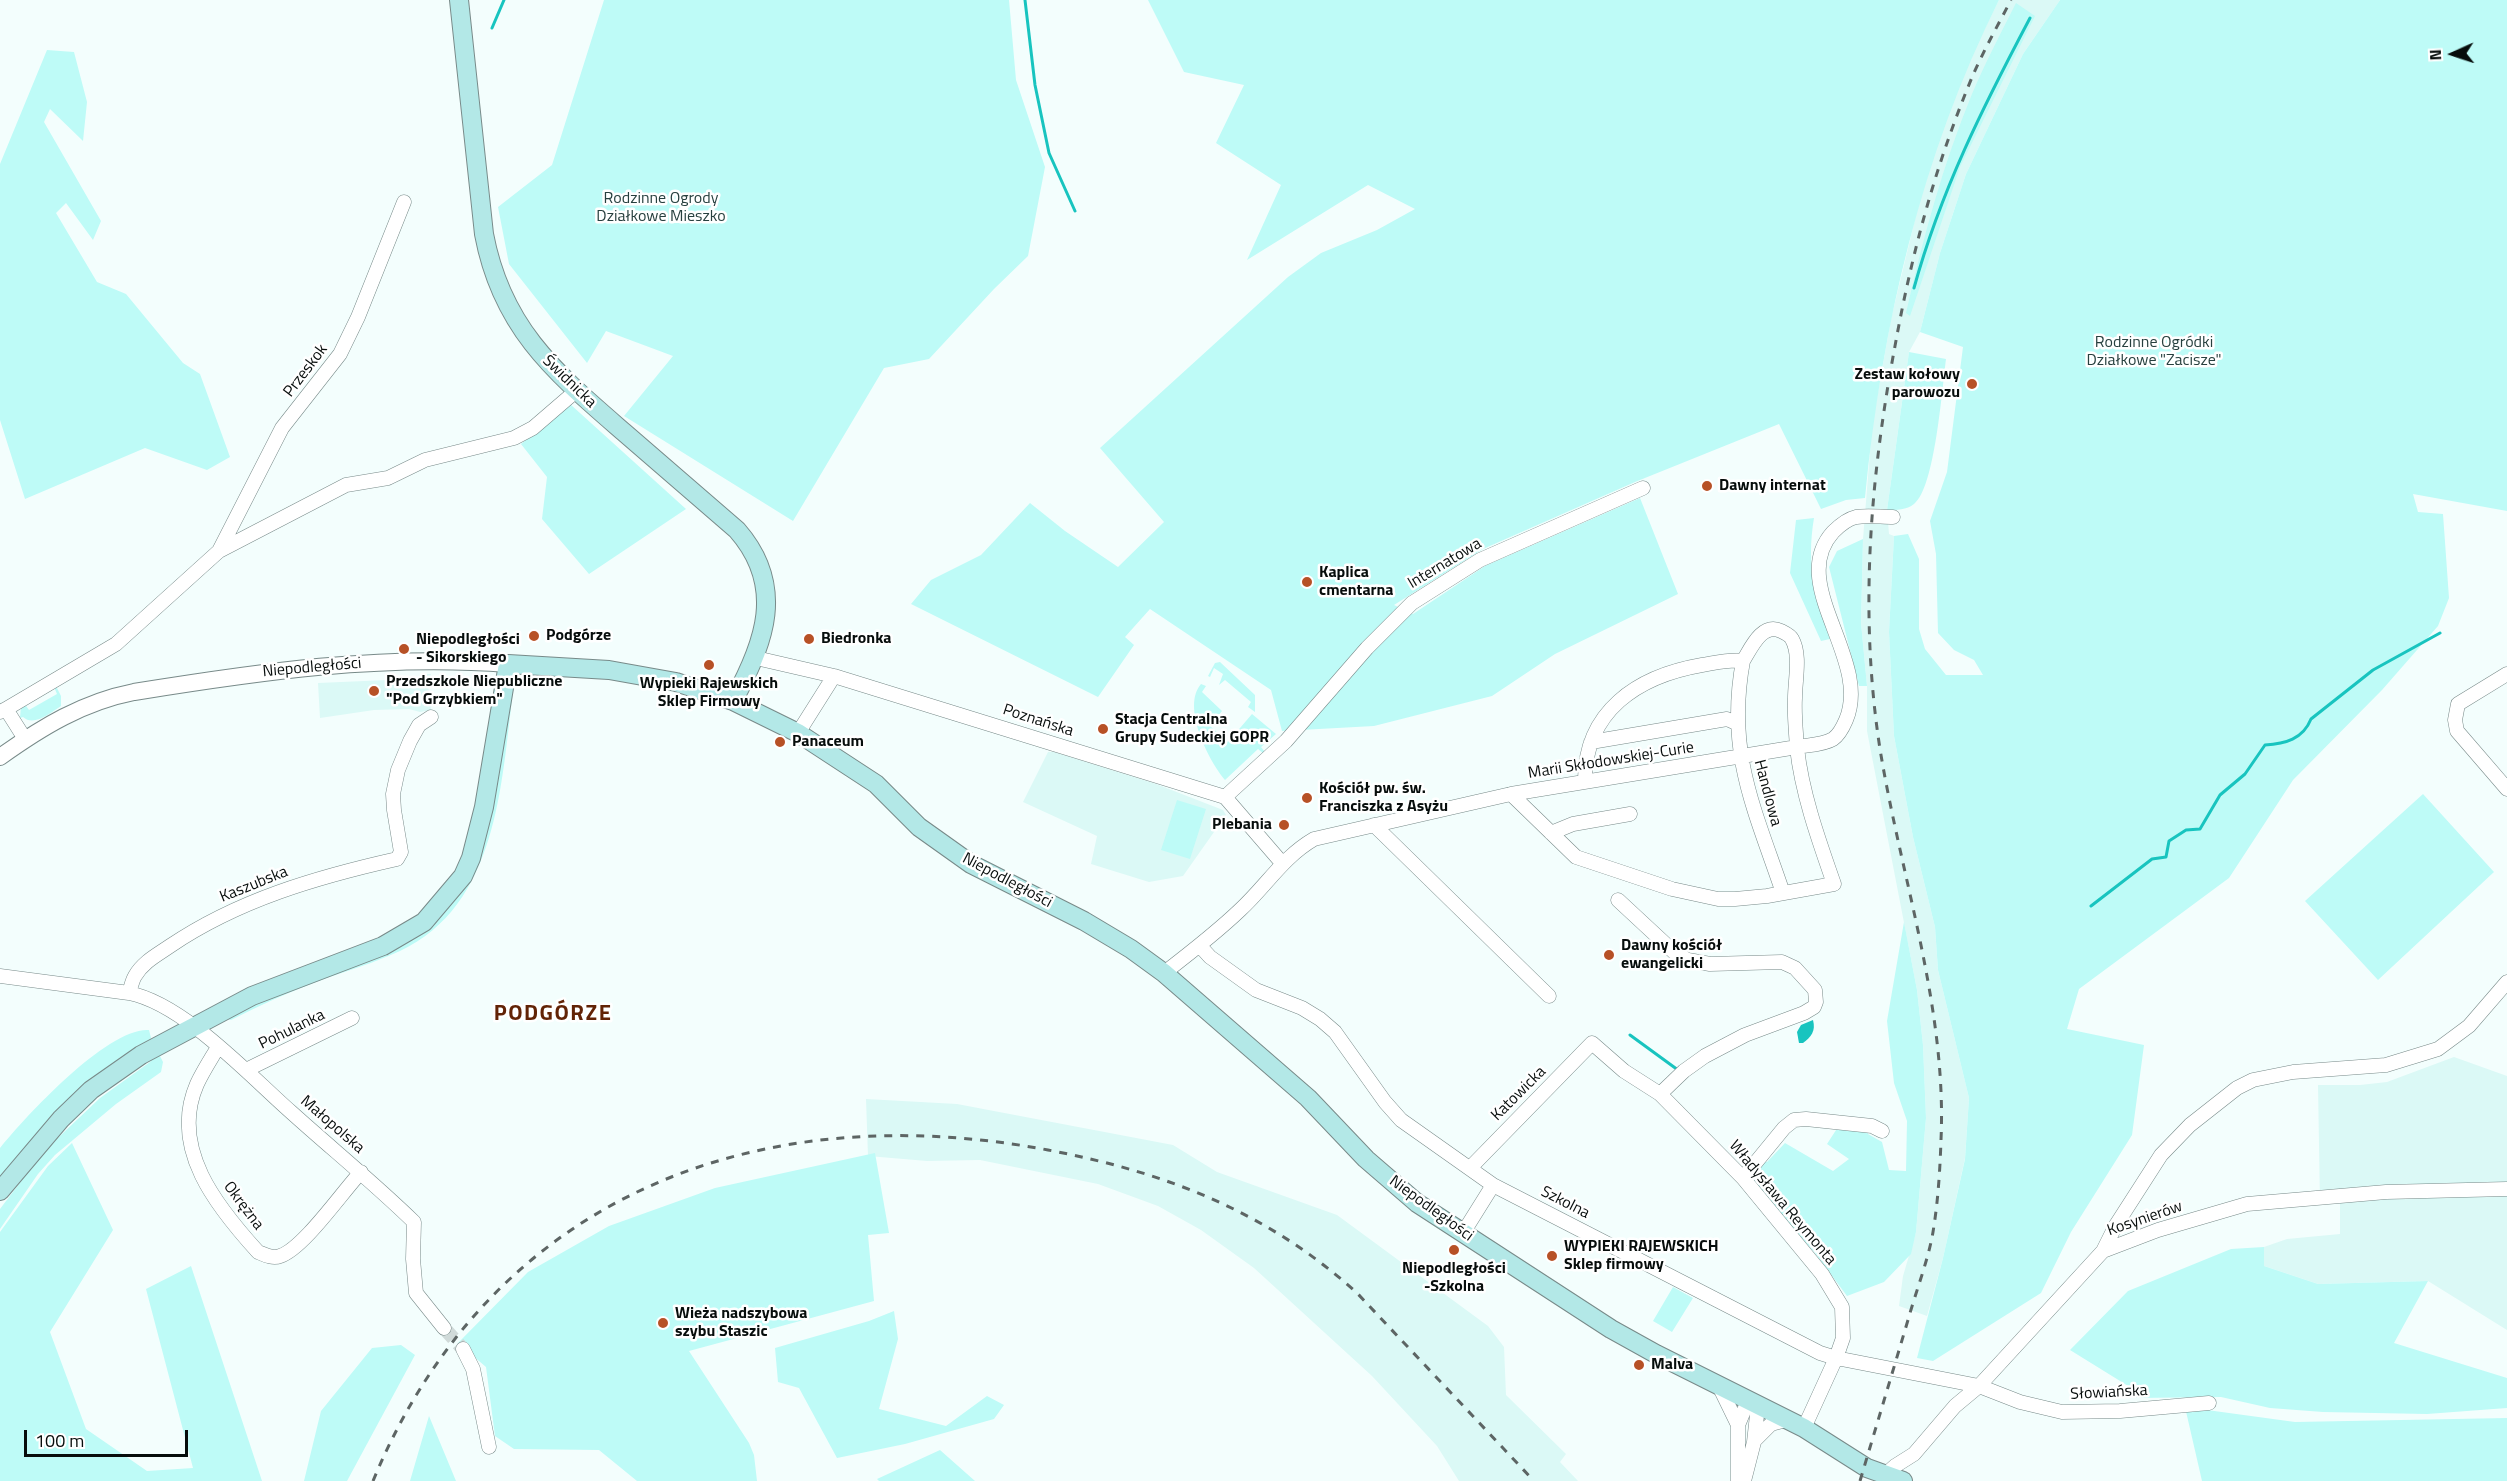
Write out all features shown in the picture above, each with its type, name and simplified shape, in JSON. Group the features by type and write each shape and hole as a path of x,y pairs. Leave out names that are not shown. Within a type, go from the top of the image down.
{"main road":[{"name":"Świdnicka","path":"459,0 484,234 490,263 507,305 518,324 551,367 576,392 737,530 747,542 762,570 766,619 756,658 734,701"},
{"name":"Niepodległości","path":"508,664 561,666 641,675 676,682 734,701 798,733 876,784 919,827 971,864 1131,949 1164,974 1308,1098 1396,1186 1463,1233 1611,1329 1804,1428 1867,1468 1895,1478"},
{"path":"0,1191 62,1119 91,1090 141,1054 282,983 383,946 424,922 463,876 471,858 478,834 508,664"}],"street":[{"name":"Przeskok","path":"219,551 282,428 340,354 358,316 404,202"},
{"name":"Przeskok","path":"3,711 116,644 219,551 346,485 388,478 425,460 514,438 533,428 576,392"},
{"name":"Internatowa","path":"1225,797 1286,741 1367,648 1412,603 1480,560 1643,488"},
{"name":"Marii Skłodowskiej-Curie","path":"1164,974 1200,946 1241,909 1282,863 1314,839 1511,794 1797,747 1834,738 1843,729 1851,703 1852,690 1839,638 1820,585 1818,573 1822,548 1838,527 1853,518 1893,517"},
{"path":"1511,794 1576,856 1672,889 1719,899 1783,893 1834,884 1807,796 1797,747 1795,698 1797,664 1790,636 1778,629 1769,629 1755,640 1743,662 1721,662 1665,674 1638,687 1615,703 1597,726 1585,763 1585,782"},
{"name":"Poznańska","path":"756,658 834,676 1225,797"},
{"name":"Niepodległości","path":"0,757 25,739 82,706 112,696 292,668 419,661 508,664"},
{"name":"Handlowa","path":"1743,662 1737,707 1740,756 1745,782 1759,827 1783,893"},
{"path":"2507,674 2458,704 2455,720 2457,731 2507,789"},
{"path":"798,733 834,676"},
{"path":"3,711 25,739"},
{"name":"Kaszubska","path":"129,993 134,977 144,964 190,933 236,909 293,886 397,859 401,852 393,794 398,770 419,725 430,717"},
{"path":"1591,742 1728,719 1738,724"},
{"path":"1225,797 1282,863"},
{"path":"1551,833 1566,825 1630,814"},
{"path":"1374,825 1549,996"},
{"path":"1618,900 1674,952 1688,960 1710,964 1782,962 1795,969 1815,990 1814,1007 1745,1035 1705,1056 1684,1071 1660,1094"},
{"name":"Szkolna","path":"1200,946 1210,957 1256,990 1302,1008 1320,1019 1335,1032 1385,1102 1401,1120 1493,1185 1820,1353 1979,1386"},
{"path":"0,976 129,993"},
{"path":"2103,1251 2116,1225 2161,1155 2207,1110 2237,1088 2253,1080 2293,1072 2386,1065 2439,1049 2469,1026 2507,982"},
{"name":"Małopolska","path":"129,993 150,1000 193,1026 246,1070 414,1222 413,1259 416,1293 444,1328"},
{"name":"Pohulanka","path":"246,1070 352,1018"},
{"name":"Władysława Reymonta","path":"1592,1043 1624,1071 1660,1094 1743,1178 1822,1274 1842,1307 1843,1338 1804,1428"},
{"name":"Katowicka","path":"1470,1168 1592,1043"},
{"name":"Okrężna","path":"218,1047 201,1076 193,1096 189,1132 192,1154 199,1172 213,1195 258,1252 267,1256 279,1257 296,1246 361,1172"},
{"path":"1743,1178 1784,1128 1794,1120 1872,1126 1882,1131"},
{"path":"1463,1233 1493,1185"},
{"name":"Kosynierów","path":"1895,1478 1895,1466 1914,1454 1955,1406 1979,1386 2103,1251 2158,1230 2247,1204 2386,1192 2507,1189"},
{"path":"463,1349 473,1369 489,1447"},
{"path":"1719,1386 1738,1425 1738,1481"},
{"name":"Słowiańska","path":"1979,1386 2020,1402 2062,1412 2120,1411 2210,1403"},
{"path":"1738,1425 1753,1403"},
{"path":"1744,1481 1754,1442 1753,1403"},
{"path":"1754,1442 1771,1424 1786,1419"}],"shaded area":[{"path":"1999,0 2060,0 2023,54 1966,174 1940,253 1920,332 1909,352 1887,510 1889,534 1894,536 1889,632 1894,736 1913,837 1935,927 1938,970 1969,1098 1965,1158 1943,1258 1927,1316 1899,1306 1903,1276 1916,1232 1926,1118 1923,1045 1917,990 1867,731 1867,686 1861,623 1863,539 1872,426 1891,319 1917,211 1937,142 1971,56"},
{"name":"Przedszkole Niepubliczne \"Pod Grzybkiem\"","path":"431,674 428,684 431,710 420,712 409,709 374,710 320,718 318,683 411,679"},
{"path":"1048,752 1156,784 1223,810 1226,815 1183,876 1149,882 1091,864 1097,836 1023,802"},
{"path":"2454,1057 2507,1076 2507,1330 2428,1281 2318,1284 2264,1266 2264,1247 2287,1239 2340,1234 2340,1203 2320,1204 2318,1085 2360,1085 2387,1082"},
{"path":"866,1099 957,1104 1173,1145 1217,1172 1337,1215 1488,1326 1504,1347 1506,1395 1566,1454 1560,1462 1578,1481 1459,1481 1437,1446 1372,1376 1254,1268 1201,1230 1158,1206 1098,1184 980,1160 927,1161 868,1156"}],"green space":[{"name":"Rodzinne Ogrody Działkowe Mieszko","path":"604,0 1009,0 1016,80 1045,167 1028,256 929,359 884,368 793,521 624,416 673,356 606,331 587,363 509,264 498,207 552,165"},
{"path":"1148,0 1999,0 1948,119 1909,243 1882,369 1865,498 1846,500 1821,509 1779,424 1635,482 1483,549 1394,605 1413,614 1485,566 1640,498 1678,594 1555,654 1492,696 1374,726 1282,731 1271,690 1150,609 1125,637 1134,645 1098,697 911,604 931,580 981,555 1030,503 1065,531 1118,567 1164,522 1100,448 1288,277 1321,253 1377,230 1415,209 1368,185 1247,260 1281,185 1216,143 1244,85 1184,72"},
{"name":"Rodzinne Ogródki Działkowe \"Zacisze\"","path":"2060,0 2507,0 2507,511 2413,494 2418,512 2443,514 2449,598 2438,626 2382,690 2293,780 2229,878 2079,989 2067,1029 2144,1045 2132,1135 2071,1232 2041,1293 1933,1361 1917,1358 1943,1258 1965,1159 1969,1098 1938,970 1935,927 1913,837 1894,736 1889,632 1894,536 1908,534 1919,559 1919,629 1925,649 1946,675 1983,675 1974,660 1954,650 1938,633 1936,554 1930,521 1947,472 1963,347 1920,332 1940,253 1966,174 2023,54"},
{"path":"2016,3 2035,16 1960,167 1910,316 1906,313 1919,257 1952,147 1977,82"},
{"path":"47,50 74,52 87,102 83,141 50,109 44,122 101,221 93,240 66,203 56,213 97,282 126,294 183,363 200,374 230,457 207,470 145,448 25,499 0,420 0,164"},
{"path":"1909,352 1946,359 1940,414 1932,459 1921,494 1914,504 1908,507 1887,510"},
{"path":"570,404 686,509 589,574 542,519 547,477 521,444"},
{"path":"1814,518 1811,551 1813,580 1830,639 1821,641 1790,573 1796,520"},
{"path":"1863,539 1861,623 1867,686 1859,686 1829,567 1837,551"},
{"path":"1220,662 1255,695 1255,712 1248,707 1251,702 1225,680 1219,685 1223,674 1214,668 1210,677 1208,676 1215,663"},
{"path":"1201,684 1206,686 1202,692 1222,711 1210,726 1228,742 1252,714 1276,734 1261,747 1264,754 1258,749 1225,780 1205,747 1196,719 1194,706"},
{"path":"56,686 61,696 61,706 37,720 20,718 21,706 24,703 29,710 57,694 54,687"},
{"path":"509,691 513,692 504,765 489,839 476,873 457,904 433,930 400,951 319,981 231,1020 227,1019 251,1004 449,906"},
{"path":"2423,794 2494,872 2378,980 2305,901"},
{"path":"1177,800 1206,809 1190,859 1161,850"},
{"path":"1904,922 1917,990 1923,1045 1926,1118 1916,1232 1911,1254 1884,1282 1847,1296 1815,1253 1751,1180 1763,1160 1767,1162 1785,1143 1833,1171 1849,1159 1827,1144 1838,1127 1867,1130 1868,1134 1882,1142 1889,1170 1906,1171 1907,1121 1894,1083 1887,1021"},
{"path":"149,1030 151,1038 148,1042 0,1183 0,1148 28,1116 69,1076 112,1043 132,1033"},
{"path":"156,1055 160,1056 163,1062 161,1072 116,1104 55,1155 38,1174 0,1229 0,1209 43,1152 100,1098 150,1062"},
{"path":"72,1143 113,1230 50,1332 86,1429 147,1471 193,1468 146,1289 191,1266 262,1481 0,1481 0,1232 48,1166"},
{"path":"875,1153 889,1233 868,1235 874,1301 689,1351 749,1443 754,1455 757,1481 637,1481 599,1450 514,1449 495,1436 486,1367 458,1343 528,1272 609,1226 715,1188"},
{"path":"2264,1247 2264,1266 2318,1284 2428,1281 2394,1343 2507,1378 2507,1408 2427,1414 2323,1412 2270,1408 2221,1397 2136,1398 2133,1389 2070,1350 2128,1291 2231,1249"},
{"path":"1673,1287 1693,1298 1672,1332 1653,1321"},
{"path":"894,1311 898,1339 879,1409 946,1426 987,1396 1004,1405 994,1419 905,1444 837,1458 799,1388 778,1382 775,1348 869,1321"},
{"path":"401,1345 415,1355 347,1481 304,1481 321,1411 372,1348"},
{"path":"2185,1407 2295,1422 2507,1418 2507,1481 2202,1481"},
{"path":"429,1416 456,1481 410,1481"},
{"path":"940,1450 975,1481 879,1481 877,1479"}],"water":[{"path":"1813,1020 1812,1033 1803,1043 1799,1043 1797,1032 1801,1025"}],"waterway":[{"path":"492,28 504,0"},
{"path":"1025,0 1035,85 1049,153 1075,211"},
{"path":"1914,288 1937,217 1964,150 2030,18"},
{"path":"2091,906 2152,859 2166,857 2169,841 2186,830 2200,829 2220,795 2245,774 2265,745 2286,742 2298,736 2308,726 2311,719 2373,670 2440,633"},
{"path":"1630,1035 1678,1070"}],"tunnel":[{"path":"444,1328 463,1349"}],"railway":[{"path":"1860,1481 1931,1243 1935,1221 1941,1140 1941,1091 1930,992 1889,797 1874,698 1869,597 1870,547 1879,446 1895,346 1926,208 1973,75 2011,0"},
{"path":"373,1481 424,1383 487,1301 562,1237 646,1188 738,1155 836,1138 940,1137 1048,1150 1091,1159 1174,1184 1213,1199 1251,1218 1288,1240 1357,1293 1534,1481"}],"place":[{"name":"Zestaw kołowy parowozu","path":"1972,384"},
{"name":"Dawny internat","path":"1707,486"},
{"name":"Kaplica cmentarna","path":"1307,582"},
{"name":"Podgórze","path":"534,636"},
{"name":"Biedronka","path":"809,639"},
{"name":"Niepodległości - Sikorskiego","path":"404,649"},
{"name":"Wypieki Rajewskich Sklep Firmowy","path":"709,665"},
{"name":"Przedszkole Niepubliczne \"Pod Grzybkiem\"","path":"374,691"},
{"name":"Stacja Centralna Grupy Sudeckiej GOPR","path":"1103,729"},
{"name":"Panaceum","path":"780,742"},
{"name":"Kościół pw. św. Franciszka z Asyżu","path":"1307,798"},
{"name":"Plebania","path":"1284,825"},
{"name":"Dawny kościół ewangelicki","path":"1609,955"},
{"name":"Niepodległości -Szkolna","path":"1454,1250"},
{"name":"WYPIEKI RAJEWSKICH Sklep firmowy","path":"1552,1256"},
{"name":"Wieża nadszybowa szybu Staszic","path":"663,1323"},
{"name":"Malva","path":"1639,1365"}],"district":[{"name":"PODGÓRZE","path":"553,1015"}]}
